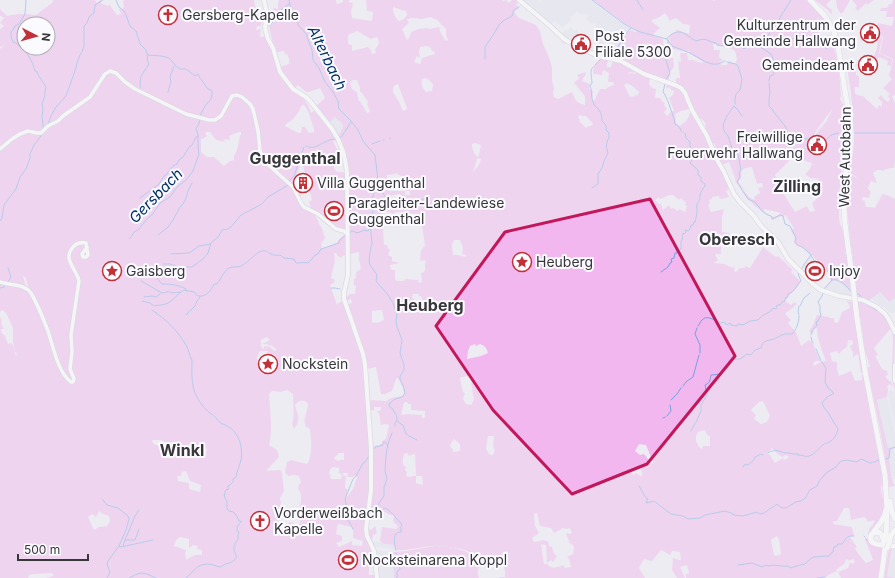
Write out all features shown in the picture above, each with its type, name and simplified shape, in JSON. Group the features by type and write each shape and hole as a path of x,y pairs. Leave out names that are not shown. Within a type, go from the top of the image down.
{"highway":[{"name":"West Autobahn","path":"811,0 829,22 836,36 838,46 848,114 844,206 845,224 865,371 888,498"},
{"path":"888,498 895,519"},
{"path":"882,578 885,554 888,546 888,498"},
{"path":"888,498 883,518 872,532 870,538 873,544 888,546"},
{"path":"882,578 888,546 891,535 895,530"}],"main road":[{"path":"264,0 267,14 265,24 266,35 273,48 281,74 293,89 308,99 328,123 338,139 345,161 348,164 347,187 344,190 347,192 348,275 344,292 344,300 363,354 365,364 371,443 371,490 366,529 367,536 374,552 377,578"},
{"path":"520,1 569,43 596,55 621,62 640,72 676,85 682,89 687,96 693,113 707,136 717,160 735,195 754,216 764,230 778,242 788,259 816,287 839,296 862,300 881,310 891,323 895,332"},
{"path":"0,148 25,132 30,131 39,133 58,121 90,97 99,82 107,73 111,71 116,73 135,89 188,115 212,120 223,114 232,97 237,95 242,96 252,107 258,131 260,150 264,161 292,186 302,205 318,214 336,229 348,234"},
{"path":"342,231 348,226"},
{"path":"0,282 21,286 29,291 47,329 62,370 69,381 73,382 74,379 70,366 72,352 71,333 79,282 78,276 69,260 73,247 80,243 85,243 87,247"},
{"path":"895,365 895,381"}],"highlighted area":[{"path":"650,199 735,356 647,464 572,494 493,410 436,326 505,232"}],"shaded area":[{"path":"53,0 95,0 97,3 101,0 101,3 103,4 108,6 109,4 117,15 121,14 119,9 124,7 124,0 254,0 256,9 258,9 260,21 262,21 261,26 257,26 256,30 261,29 260,37 267,36 273,44 269,26 266,22 268,14 271,13 274,8 278,9 279,0 336,0 337,4 343,2 343,0 349,0 349,2 353,3 351,12 352,18 372,21 373,12 367,11 366,0 506,0 509,3 512,0 517,0 519,1 516,5 519,7 514,12 519,18 536,25 540,31 543,44 552,67 554,97 558,99 572,92 576,101 585,105 585,96 574,83 579,78 577,75 586,72 586,75 582,81 590,84 589,89 593,91 592,99 594,101 600,89 606,89 614,85 613,82 608,82 609,73 603,70 602,75 593,74 594,65 604,59 608,60 607,67 611,67 613,60 623,63 635,71 634,73 631,72 628,74 635,74 637,72 650,78 649,84 652,88 656,89 655,98 661,98 661,101 665,103 664,105 667,109 664,112 667,116 674,111 669,98 674,92 669,87 666,89 667,84 677,88 684,96 689,109 675,114 676,123 680,126 687,120 691,111 705,134 730,188 726,191 729,197 720,199 719,196 712,197 712,199 709,200 710,204 708,205 711,212 724,209 722,218 722,232 729,233 731,235 731,240 729,240 728,245 721,244 721,254 715,254 718,260 714,263 724,264 733,268 735,265 734,271 736,272 740,268 745,268 745,266 750,268 763,247 776,257 778,256 793,270 791,272 801,282 785,301 791,305 794,302 797,304 785,314 791,320 788,323 796,332 801,346 809,340 813,344 820,361 813,363 814,366 820,362 826,361 819,340 817,328 814,329 813,334 809,331 817,315 834,318 834,322 838,323 842,312 850,308 846,301 853,302 853,300 840,298 862,300 870,303 884,314 891,323 895,334 895,390 892,375 892,327 874,348 878,355 875,356 882,369 887,371 888,375 885,376 894,388 890,384 887,386 887,397 877,400 888,448 895,447 890,450 889,459 891,477 895,486 889,487 883,444 868,373 868,367 870,367 865,351 860,318 856,319 864,373 861,373 858,354 853,357 850,346 853,344 853,341 849,340 847,347 839,354 837,351 830,353 832,361 837,362 839,376 851,371 855,381 862,380 862,374 864,374 885,488 882,487 881,482 883,500 882,490 885,489 886,509 884,515 870,536 870,540 874,545 883,546 879,578 841,578 838,572 848,568 850,562 852,564 855,562 853,559 849,561 847,559 845,563 836,570 837,571 826,577 819,578 686,578 686,574 689,573 687,565 680,567 685,578 677,578 672,570 673,558 681,560 680,552 672,551 670,555 661,550 652,561 644,559 639,568 645,578 499,578 505,577 504,567 507,560 506,555 508,555 507,551 503,552 502,556 499,557 484,555 484,560 491,563 491,568 488,570 471,553 455,547 435,546 395,550 394,545 384,544 380,541 382,527 396,529 398,526 393,522 394,515 378,511 375,515 368,514 367,529 371,530 375,526 377,533 373,535 372,541 370,538 368,541 372,550 375,565 371,565 369,568 369,575 378,575 378,578 45,578 54,575 52,573 30,574 28,578 0,578 0,316 4,329 1,329 1,332 5,336 8,344 11,343 13,345 16,357 17,353 15,352 13,342 13,328 6,313 2,310 0,312 0,282 26,288 28,287 26,278 23,276 26,287 0,281 0,49 5,45 0,47 0,29 4,26 0,23 4,18 0,16 0,9 7,16 25,14 36,15 53,2","holes":["393,7 406,11 407,15 404,19 399,21 395,17","430,17 437,20 446,29 446,36 448,40 446,41 439,27 419,29 411,32 407,40 402,29 409,23 407,19 422,19","357,31 371,39 377,37 379,42 375,49 376,53 372,54 368,47 352,51 352,45 348,44 348,36","426,46 430,47 435,54 422,58 420,64 414,62 417,56 420,58 420,47","284,51 285,55 287,54 289,59 289,64 279,67 276,53","425,78 433,84 432,91 426,92 422,86 422,79","353,80 357,80 360,87 360,92 368,102 367,104 370,112 367,113 359,101 357,92 352,89 350,83","627,83 639,92 637,96 635,94 634,97 630,97 624,85","398,84 407,109 403,111 393,92 393,88","298,85 306,92 320,88 325,98 316,106 317,110 311,113 304,100 293,90","304,105 308,111 314,132 309,133 305,127 302,127 301,133 296,132 285,126 299,112 301,106","578,116 586,116 593,124 586,128 579,122 580,120","335,117 343,126 338,135 329,123","206,132 210,132 216,140 224,142 225,141 223,140 230,139 229,136 241,132 234,160 230,161 224,166 214,157 207,157 201,152 201,138 203,139 207,136 205,134","340,140 343,148 342,153 346,172 337,172 331,161 327,159 330,156 337,154 338,151 333,141","475,143 481,145 478,158 481,159 479,165 473,172 478,157 473,150 472,144","302,161 306,178 309,178 311,181 308,186 312,200 309,202 311,208 306,209 301,203 300,198 303,191 300,184 300,179 296,177","396,173 409,179 409,187 405,187 406,191 410,191 410,195 405,195 405,191 388,191 394,179 387,178 387,175","400,194 403,199 397,202 390,202 390,198 393,195","673,195 679,200 681,198 687,206 685,212 679,209 678,211 673,208 671,209 669,205 663,210 661,204 655,200 659,197 660,199","314,212 336,230 345,234 338,240 338,242 322,249 321,244 325,238 321,226","387,212 392,213 395,217 394,212 400,212 400,217 403,217 403,213 419,214 425,246 421,251 420,261 425,260 426,262 425,270 421,273 422,282 419,283 418,280 405,279 404,281 397,281 395,279 395,270 391,270 390,265 400,263 392,261 392,257 388,255 390,249 388,249 387,245 384,245 383,227 381,226 382,216","454,240 460,240 463,248 462,254 466,255 466,257 453,255 452,245","359,252 361,269 356,272 356,278 354,279 354,285 356,286 355,294 350,294 345,298 346,301 351,299 352,303 345,305 344,301 338,303 337,305 330,285 334,283 335,280 331,278 335,261 334,253 341,258 342,256","413,294 419,294 418,295 421,296 425,308 418,306 412,297","382,310 384,320 381,322 372,323 372,311","267,337 270,340 262,344 267,344 269,346 271,345 276,349 275,351 270,347 264,346 263,350 261,340","480,344 487,350 488,353 467,359 470,346","261,351 267,351 268,352 266,353 275,355 277,359 274,357 272,359 278,366 278,370 271,364 263,364 263,359 261,360 260,364 258,364 257,358 259,352","376,367 381,394 392,391 396,379 398,378 403,388 403,396 394,397 386,401 370,400 367,369","470,376 474,399 471,405 466,404 463,399 465,393 463,392 460,378","287,390 293,394 294,414 292,425 294,429 298,422 298,414 295,405 298,402 307,402 305,424 306,427 310,429 311,438 311,452 307,464 291,460 287,462 285,472 288,476 299,476 301,483 299,484 298,489 301,496 301,517 298,530 295,531 294,523 289,522 286,531 279,536 275,535 279,519 274,517 281,504 280,498 284,491 282,473 280,470 266,471 279,457 277,450 269,445 271,426 269,394 272,391 281,392","763,401 770,416 767,422 761,424 754,419 756,415 751,410 759,402","405,402 411,404 411,410 425,411 425,418 422,418 422,415 401,414","374,407 381,407 381,410 376,412 379,413 381,425 389,425 386,439 382,441 382,444 373,447 370,411 374,410","705,430 707,435 710,436 710,446 703,446 702,449 696,441 698,432","488,436 494,436 493,446 495,451 493,455 490,455 486,449","454,439 460,444 460,451 453,452 450,445","153,440 161,440 169,444 165,449 154,444 152,441","639,444 646,445 653,462 652,464 644,454 640,455 635,451","196,446 207,449 205,458 197,457 192,454 192,451","772,448 782,457 786,455 789,457 785,460 783,458 775,463 770,455 767,454","339,453 344,453 344,460 336,460 334,458","407,453 409,456 415,454 416,476 406,476 406,467 403,465 404,454","332,467 339,468 339,473 342,475 341,479 330,479 331,474 329,475","634,467 636,470 641,467 642,477 636,473 633,475 631,470","186,471 190,481 201,485 200,492 189,489 189,483 178,481 177,476 181,476 182,472","343,473 348,473 347,477 357,477 353,489 347,497 348,490 345,488 346,476 343,476","416,476 422,476 423,485 416,483","844,508 849,508 851,520 864,517 868,522 875,520 869,529 868,534 868,539 872,543 866,538 865,539 873,560 866,563 857,552 855,548 857,547 850,537 854,536 852,527 833,524 834,521 837,521","99,511 109,516 110,521 107,526 99,527 94,530 88,517 92,514 96,517","537,513 540,526 551,528 554,533 562,528 569,528 572,532 570,534 566,534 569,541 572,540 568,542 573,545 574,548 573,554 567,557 571,567 565,568 563,565 553,567 544,564 541,544 546,545 547,563 551,560 553,562 557,556 554,554 552,547 549,546 548,541 544,540 534,542 532,538 539,533 535,526 534,514","338,524 352,527 353,538 363,541 362,546 352,545 352,541 339,547 336,543 342,541 342,536 336,534","777,536 781,554 776,556 774,555 771,540","180,537 189,539 189,548 193,545 198,546 197,549 202,550 202,555 197,555 186,560 186,550 174,546 176,540"]},
{"path":"523,0 539,0 546,9 540,0 590,0 630,29 621,40 612,58 598,54 596,23 591,24 586,18 589,15 585,13 582,15 577,11 563,28 565,30 555,21 551,25"},
{"path":"592,0 808,0 815,6 832,29 824,30 817,18 820,24 818,24 808,36 814,30 817,30 822,36 827,37 829,35 832,39 839,68 840,99 844,106 841,115 845,118 845,129 843,155 840,157 842,184 839,218 843,230 845,253 847,256 853,258 847,209 847,188 848,190 849,175 858,179 871,192 869,198 863,197 862,200 865,201 866,207 875,208 882,194 895,199 895,298 889,302 880,292 869,301 851,297 851,293 845,285 833,280 824,290 823,289 831,281 828,272 820,269 822,264 812,255 810,257 806,251 794,243 795,237 791,231 794,228 785,215 785,222 784,217 781,216 773,220 771,216 767,215 755,207 742,192 744,191 750,198 755,200 754,197 760,193 758,188 763,187 762,183 757,184 752,167 744,169 742,170 738,182 743,189 742,191 735,181 729,162 722,165 714,143 712,144 704,129 706,128 706,124 701,118 698,119 689,98 676,84 676,78 680,78 678,61 681,62 680,53 687,53 688,60 703,62 689,53 690,51 671,49 667,47 664,57 666,59 668,57 673,58 674,67 670,72 668,81 657,78 612,58 625,35 631,30 635,32 638,31","holes":["665,13 669,21 676,18 683,24 690,25 689,34 676,30 676,32 670,35 669,39 671,44 667,44 666,47 663,43 663,39 653,36 660,28 652,22 652,20","746,37 751,43 745,49 743,49 742,45 740,46 739,44 741,43 740,40","713,44 729,47 735,51 737,59 735,64 729,61 727,65 722,65 719,62 723,60 719,57 720,50 714,50","833,108 826,122 818,131 813,140 824,144 818,150 808,147 816,131","789,157 800,164 802,160 812,163 810,169 805,174 810,178 819,179 815,189 821,194 812,203 815,211 810,212 807,206 795,212 780,188 782,186 775,175 789,161","764,209 781,213 774,217 765,213"]},
{"path":"815,0 831,0 826,5 830,9 831,8 832,13 831,14"},
{"path":"836,0 850,0 841,14 837,8"},
{"path":"852,0 874,0 867,5 866,3 858,11 855,8 857,6"},
{"path":"893,0 895,0 895,95 892,96 895,103 895,161 894,168 882,171 877,170 873,173 876,183 871,181 868,188 855,176 849,174 854,148 854,114 847,68 856,70 856,75 859,76 859,87 855,87 855,93 857,95 863,96 877,109 879,105 882,107 882,102 878,98 881,95 888,102 890,99 888,96 890,94 883,88 892,79 889,76 893,59 880,53 883,37 875,35 878,23 892,26 894,17 886,17 887,11 880,11 881,8 887,8 889,4 892,4"},
{"path":"866,25 869,26 865,39 863,38 861,42 860,37"},
{"path":"571,27 574,31 577,29 580,37 586,39 583,46 585,49 581,49 579,53 571,48 572,45 567,42 565,45 560,42 562,39 560,36 565,30 568,30"},
{"path":"878,37 882,38 879,53 892,59 891,66 887,65 888,61 879,57 875,62 873,59 877,48"},
{"path":"335,117 343,126 338,136 329,123"},
{"path":"810,257 812,258 816,269 822,270 815,284 802,270"},
{"path":"833,280 840,282 847,287 852,293 852,296 824,290"},
{"path":"880,292 888,302 895,298 894,313 890,313 884,307 872,300"},
{"path":"890,390 893,390 895,393 895,430 888,395"},
{"path":"887,397 895,434 895,447 888,448 877,400"},
{"path":"895,448 895,479 892,479 889,459 890,450"},
{"path":"371,541 395,545 395,550 375,547"},
{"path":"435,546 456,548 473,555 483,565 478,571 479,578 394,578 392,552"},
{"path":"892,547 895,549 895,578 886,578 889,569"},
{"path":"892,547 887,577 894,578 884,578 889,548"},
{"path":"375,550 392,552 394,578 378,578"}],"water":[{"path":"750,37 749,40 751,44 743,49 740,40"}],"waterway":[{"path":"26,0 25,14 19,24 15,26 11,32 11,36 13,42 27,53 35,71 46,87 42,104 43,129"},
{"path":"48,124 56,107 66,96 84,46 84,26 89,17 94,13 95,5 103,0"},
{"name":"Gersbach","path":"116,0 119,7 124,11 130,26 136,31 140,44 146,50 148,55 169,58 180,69 186,69 195,76 198,74 200,78"},
{"name":"Alterbach","path":"289,0 292,15 297,18 298,25 307,35 312,50 313,60 319,68 325,82 338,101 339,109 351,121 358,130 363,141 375,155 378,180 371,202 371,208 373,211 370,222 372,243 369,261 377,275 376,281 393,303 397,315 397,327 402,340 400,353 404,370 400,376 400,379 405,393 402,397 395,399 389,404 397,416 395,426"},
{"path":"592,0 631,28 667,39 672,46 690,53 706,62 718,64 725,61"},
{"path":"637,0 643,10"},
{"path":"779,20 791,0"},
{"path":"270,25 276,19 281,10 289,4"},
{"path":"485,59 485,47 499,25 512,16 513,11 519,7"},
{"path":"762,38 769,35 779,21"},
{"path":"816,22 809,26 801,35 806,40 815,40 827,49"},
{"path":"615,52 624,36 631,28"},
{"path":"666,39 673,33 680,32 696,41 705,39 716,43 717,45 729,46 741,44"},
{"path":"750,38 760,37 771,43 775,43 775,45 787,38 791,40 800,36"},
{"path":"666,80 670,73 665,57 668,49 668,40"},
{"path":"750,43 759,46 772,55 773,60 775,61 774,73 770,76 769,81"},
{"path":"141,88 141,76 149,64 147,60 148,55"},
{"path":"595,65 601,59"},
{"path":"727,62 738,66 742,79 740,90 736,94 735,104"},
{"path":"168,92 174,66"},
{"path":"593,67 591,72 592,83 590,86 592,99 594,105 598,108 602,121 606,125 606,130 609,133 607,142"},
{"name":"Gersbach","path":"200,116 205,106 211,99 212,94 212,91 207,88 201,79"},
{"path":"769,83 769,106 785,126 788,134 812,140"},
{"path":"665,84 663,92 666,96 675,124 682,132"},
{"path":"742,116 734,106 726,117 723,125 724,132 728,136 733,151 737,152 739,156 741,170 739,173 740,177 737,182 748,199 755,202 762,211 771,216 772,219 780,215 783,216 785,224 790,226 796,238 796,244 810,254 817,269 826,269 832,280 840,281 851,291"},
{"name":"Gersbach","path":"129,239 134,232 138,230 152,215 160,203 170,197 177,187 186,180 193,171 199,154 196,128 200,120"},
{"path":"339,138 351,122"},
{"path":"0,221 2,218 4,205 16,189 20,177 26,169 34,145 45,131"},
{"path":"685,133 686,138 690,142 693,155 690,163 698,170 698,175 701,177 701,181 705,184 697,204 697,209"},
{"path":"813,140 824,142 831,135 838,133"},
{"path":"855,133 895,133"},
{"path":"140,198 159,184 164,176 183,157 198,136"},
{"path":"306,146 314,147 329,140 335,139"},
{"path":"372,144 380,141"},
{"path":"606,148 607,143"},
{"path":"289,181 294,176 304,147"},
{"path":"592,188 598,184 598,174 608,153 607,149"},
{"path":"158,235 168,227 173,220 183,204 192,183"},
{"path":"163,264 170,264 178,267 192,267 203,259 208,253 211,243 218,237 223,229 226,230 231,227 241,215 262,204 268,197 288,184"},
{"path":"377,184 390,201"},
{"path":"420,200 429,197"},
{"path":"391,201 402,201 416,204 419,200"},
{"path":"661,272 672,262 671,259 674,258 677,250 681,249 683,233 684,234 686,232 685,230 688,231 691,225 695,222 697,210"},
{"path":"350,234 351,231 356,233 364,230 368,231 371,228"},
{"path":"142,301 150,303 154,306 165,304 170,302 184,290 194,292 196,295 202,296 210,291 214,284 217,284 229,268 241,266 257,253 262,251 266,251 273,255 280,255 284,258 294,259 296,263 308,263 315,255 318,254 321,249 339,243 339,241 346,235"},
{"path":"171,254 189,253 199,246 210,244"},
{"path":"801,270 811,255"},
{"path":"8,268 11,277 8,282"},
{"path":"698,326 704,318 711,318 721,323 724,322 727,325 730,323 731,325 737,326 738,324 743,325 750,321 758,320 772,309 776,309 777,305 780,305 783,301 785,301 788,294 793,291 801,281 798,274 799,272"},
{"path":"155,276 162,284 178,286 186,289 186,291"},
{"path":"824,289 832,280"},
{"path":"141,281 162,293 180,292"},
{"path":"0,288 6,285"},
{"path":"331,288 340,289"},
{"path":"800,306 804,298 810,293"},
{"path":"811,335 812,331 817,325 816,322 821,315 818,302 823,293"},
{"path":"856,293 862,298"},
{"path":"144,297 156,297 160,294"},
{"path":"186,315 195,306 200,297"},
{"path":"866,304 880,312 888,322"},
{"path":"799,306 799,315"},
{"path":"152,310 171,326 186,345 192,360 192,378 195,393 204,407 213,415"},
{"path":"726,368 729,367 731,360 740,359 747,354 751,355 755,350 761,348 765,341 785,334 792,334 797,326 799,316"},
{"path":"697,328 695,334 700,345 700,353"},
{"path":"811,337 813,343"},
{"path":"816,349 821,361"},
{"path":"683,386 693,377 699,355"},
{"path":"774,450 798,454 799,456 808,456 814,454 835,436 838,428 822,403 827,397 834,393 828,388 825,382 826,368 822,362"},
{"path":"696,422 701,411 701,405 707,395 705,385 709,382 711,375 721,374 725,369"},
{"path":"671,400 681,388"},
{"path":"667,416 671,411 670,405"},
{"path":"214,416 222,424 234,431 241,444 241,460 236,477 228,486 228,490 227,489 225,491 224,495 227,501 227,509 235,514 239,521 241,521 240,523"},
{"path":"398,421 403,425 407,435 417,440"},
{"path":"691,431 695,423"},
{"name":"Alterbach","path":"384,509 378,510 379,503 384,496 384,487 387,479 385,471 386,455 392,433"},
{"path":"373,450 376,446 382,446 384,442 388,446"},
{"path":"886,459 889,458 890,449 895,447"},
{"path":"768,453 773,451"},
{"path":"743,467 745,464 747,465 752,462 755,457 761,454 763,455"},
{"path":"356,476 363,463 369,456"},
{"path":"639,486 648,499 646,503 654,501 671,514 683,516 688,519 700,518 705,515 725,511 734,515 743,516 757,512 760,514 764,513 777,504 784,508 804,499 810,490 817,486 824,475 842,461 847,460 856,462 862,459 871,463 880,460"},
{"path":"348,513 345,499 355,477"},
{"path":"102,499 107,505 118,508 128,516 129,519 119,546 108,561 107,564 110,572 107,578"},
{"name":"Alterbach","path":"385,508 393,514 402,526"},
{"path":"125,540 139,510"},
{"path":"348,515 348,520 353,529"},
{"path":"237,531 239,524"},
{"name":"Alterbach","path":"396,550 394,538 398,532 401,532 401,527"},
{"path":"123,546 125,540 135,540 139,529"},
{"path":"186,578 201,565 210,564 221,567 235,560 236,556 234,548 238,539 238,531"},
{"path":"738,565 752,563 762,567 766,565 773,565 788,566 791,568 805,564 813,557 829,556 833,552 834,547 838,544 842,544 848,537 854,536"},
{"path":"866,539 869,542"},
{"path":"119,546 121,547 153,540"},
{"name":"Alterbach","path":"396,553 400,569 397,572 397,578"},
{"path":"129,578 142,573 156,578"},
{"path":"817,578 825,577"}],"place":[{"name":"Gersberg-Kapelle","path":"168,15"},
{"name":"Kulturzentrum der Gemeinde Hallwang","path":"870,33"},
{"name":"Post Filiale 5300","path":"581,44"},
{"name":"Gemeindeamt","path":"868,65"},
{"name":"Freiwillige Feuerwehr Hallwang","path":"817,145"},
{"name":"Villa Guggenthal","path":"303,183"},
{"name":"Paragleiter-Landewiese Guggenthal","path":"334,211"},
{"name":"Heuberg","path":"522,262"},
{"name":"Gaisberg","path":"112,271"},
{"name":"Injoy","path":"815,271"},
{"name":"Nockstein","path":"268,364"},
{"name":"Vorderweißbach Kapelle","path":"260,521"},
{"name":"Nocksteinarena Koppl","path":"348,560"}],"district":[{"name":"Guggenthal","path":"295,158"},
{"name":"Zilling","path":"797,186"},
{"name":"Oberesch","path":"737,239"},
{"name":"Heuberg","path":"430,305"},
{"name":"Winkl","path":"182,450"}]}
